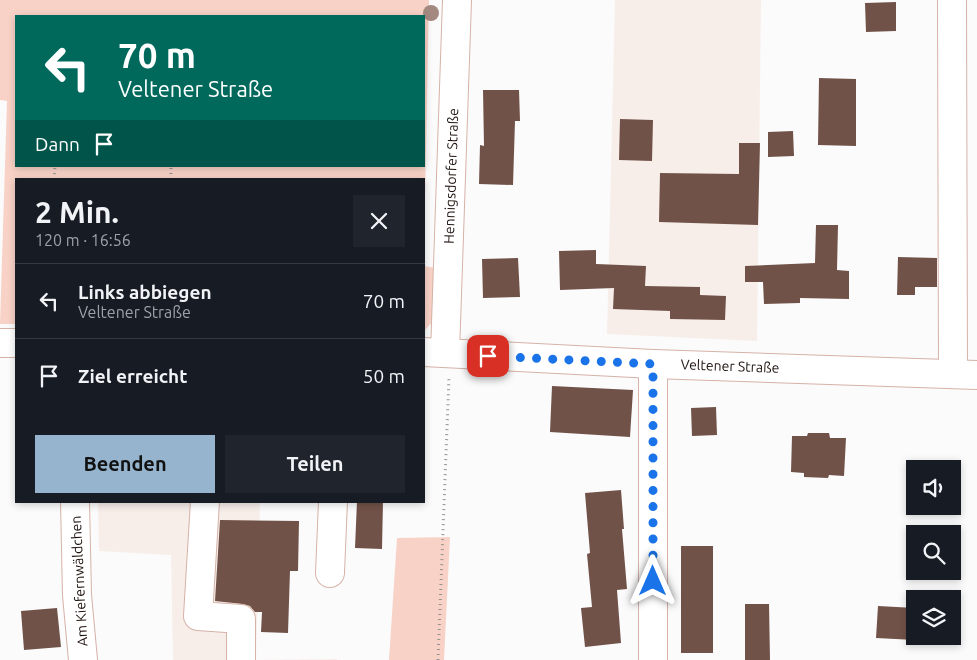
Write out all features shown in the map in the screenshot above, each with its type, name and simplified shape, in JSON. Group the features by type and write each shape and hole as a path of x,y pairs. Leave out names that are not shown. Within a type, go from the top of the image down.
{"street":[{"name":"Hennigsdorfer Straße","path":"440,353 457,0"},
{"path":"952,0 965,374"},
{"path":"0,343 15,343"},
{"name":"Veltener Straße","path":"440,353 653,364 965,374"},
{"path":"653,364 653,660"},
{"name":"Am Kiefernwäldchen","path":"75,503 77,594 83,660"},
{"path":"205,503 198,616 241,619 241,660"},
{"path":"330,573 332,503"}],"path":[{"path":"438,660 440,353"}],"shaded area":[{"path":"0,0 429,0 425,198 425,178 15,178 15,324 0,324 7,101 0,100"},
{"path":"615,0 761,0 757,341 607,334"},
{"path":"425,266 436,268 435,319 425,330"},
{"path":"98,503 260,503 256,660 173,660 171,555 99,551"},
{"path":"450,537 444,660 389,660 397,538"},
{"path":"337,659 337,660 256,660"}],"building":[{"path":"896,2 896,31 866,32 865,3"},
{"path":"819,78 856,79 856,146 818,145"},
{"path":"483,90 519,90 520,121 515,121 513,185 479,184 480,145 484,146"},
{"path":"620,119 653,120 652,161 619,160"},
{"path":"793,131 794,156 768,157 768,132"},
{"path":"739,143 760,143 758,225 659,222 660,173 739,174"},
{"path":"816,225 838,225 837,270 849,271 849,299 800,298 800,303 764,304 763,282 745,282 745,266 815,263"},
{"path":"596,250 596,264 646,266 645,286 700,287 700,295 726,296 725,320 670,319 670,311 613,309 614,288 560,290 559,251"},
{"path":"898,257 937,258 937,287 915,287 915,295 897,295"},
{"path":"518,258 520,297 483,298 482,259"},
{"path":"552,386 633,390 630,437 550,432"},
{"path":"716,407 717,435 692,436 691,408"},
{"path":"808,433 829,433 830,438 846,438 844,476 829,475 828,478 804,477 804,473 791,472 792,436 807,436"},
{"path":"621,490 627,589 617,590 621,643 585,647 581,608 592,607 587,554 590,553 585,493"},
{"path":"357,503 383,503 382,549 355,548"},
{"path":"220,520 299,521 298,571 290,571 288,633 261,632 262,612 255,612 250,606 243,604 215,601"},
{"path":"681,546 713,546 713,653 681,653"},
{"path":"745,604 769,604 770,660 745,660"},
{"path":"878,606 906,608 906,640 876,638"},
{"path":"57,608 61,647 24,650 21,611"}],"route":[{"path":"488,356 653,364 653,581"}]}
